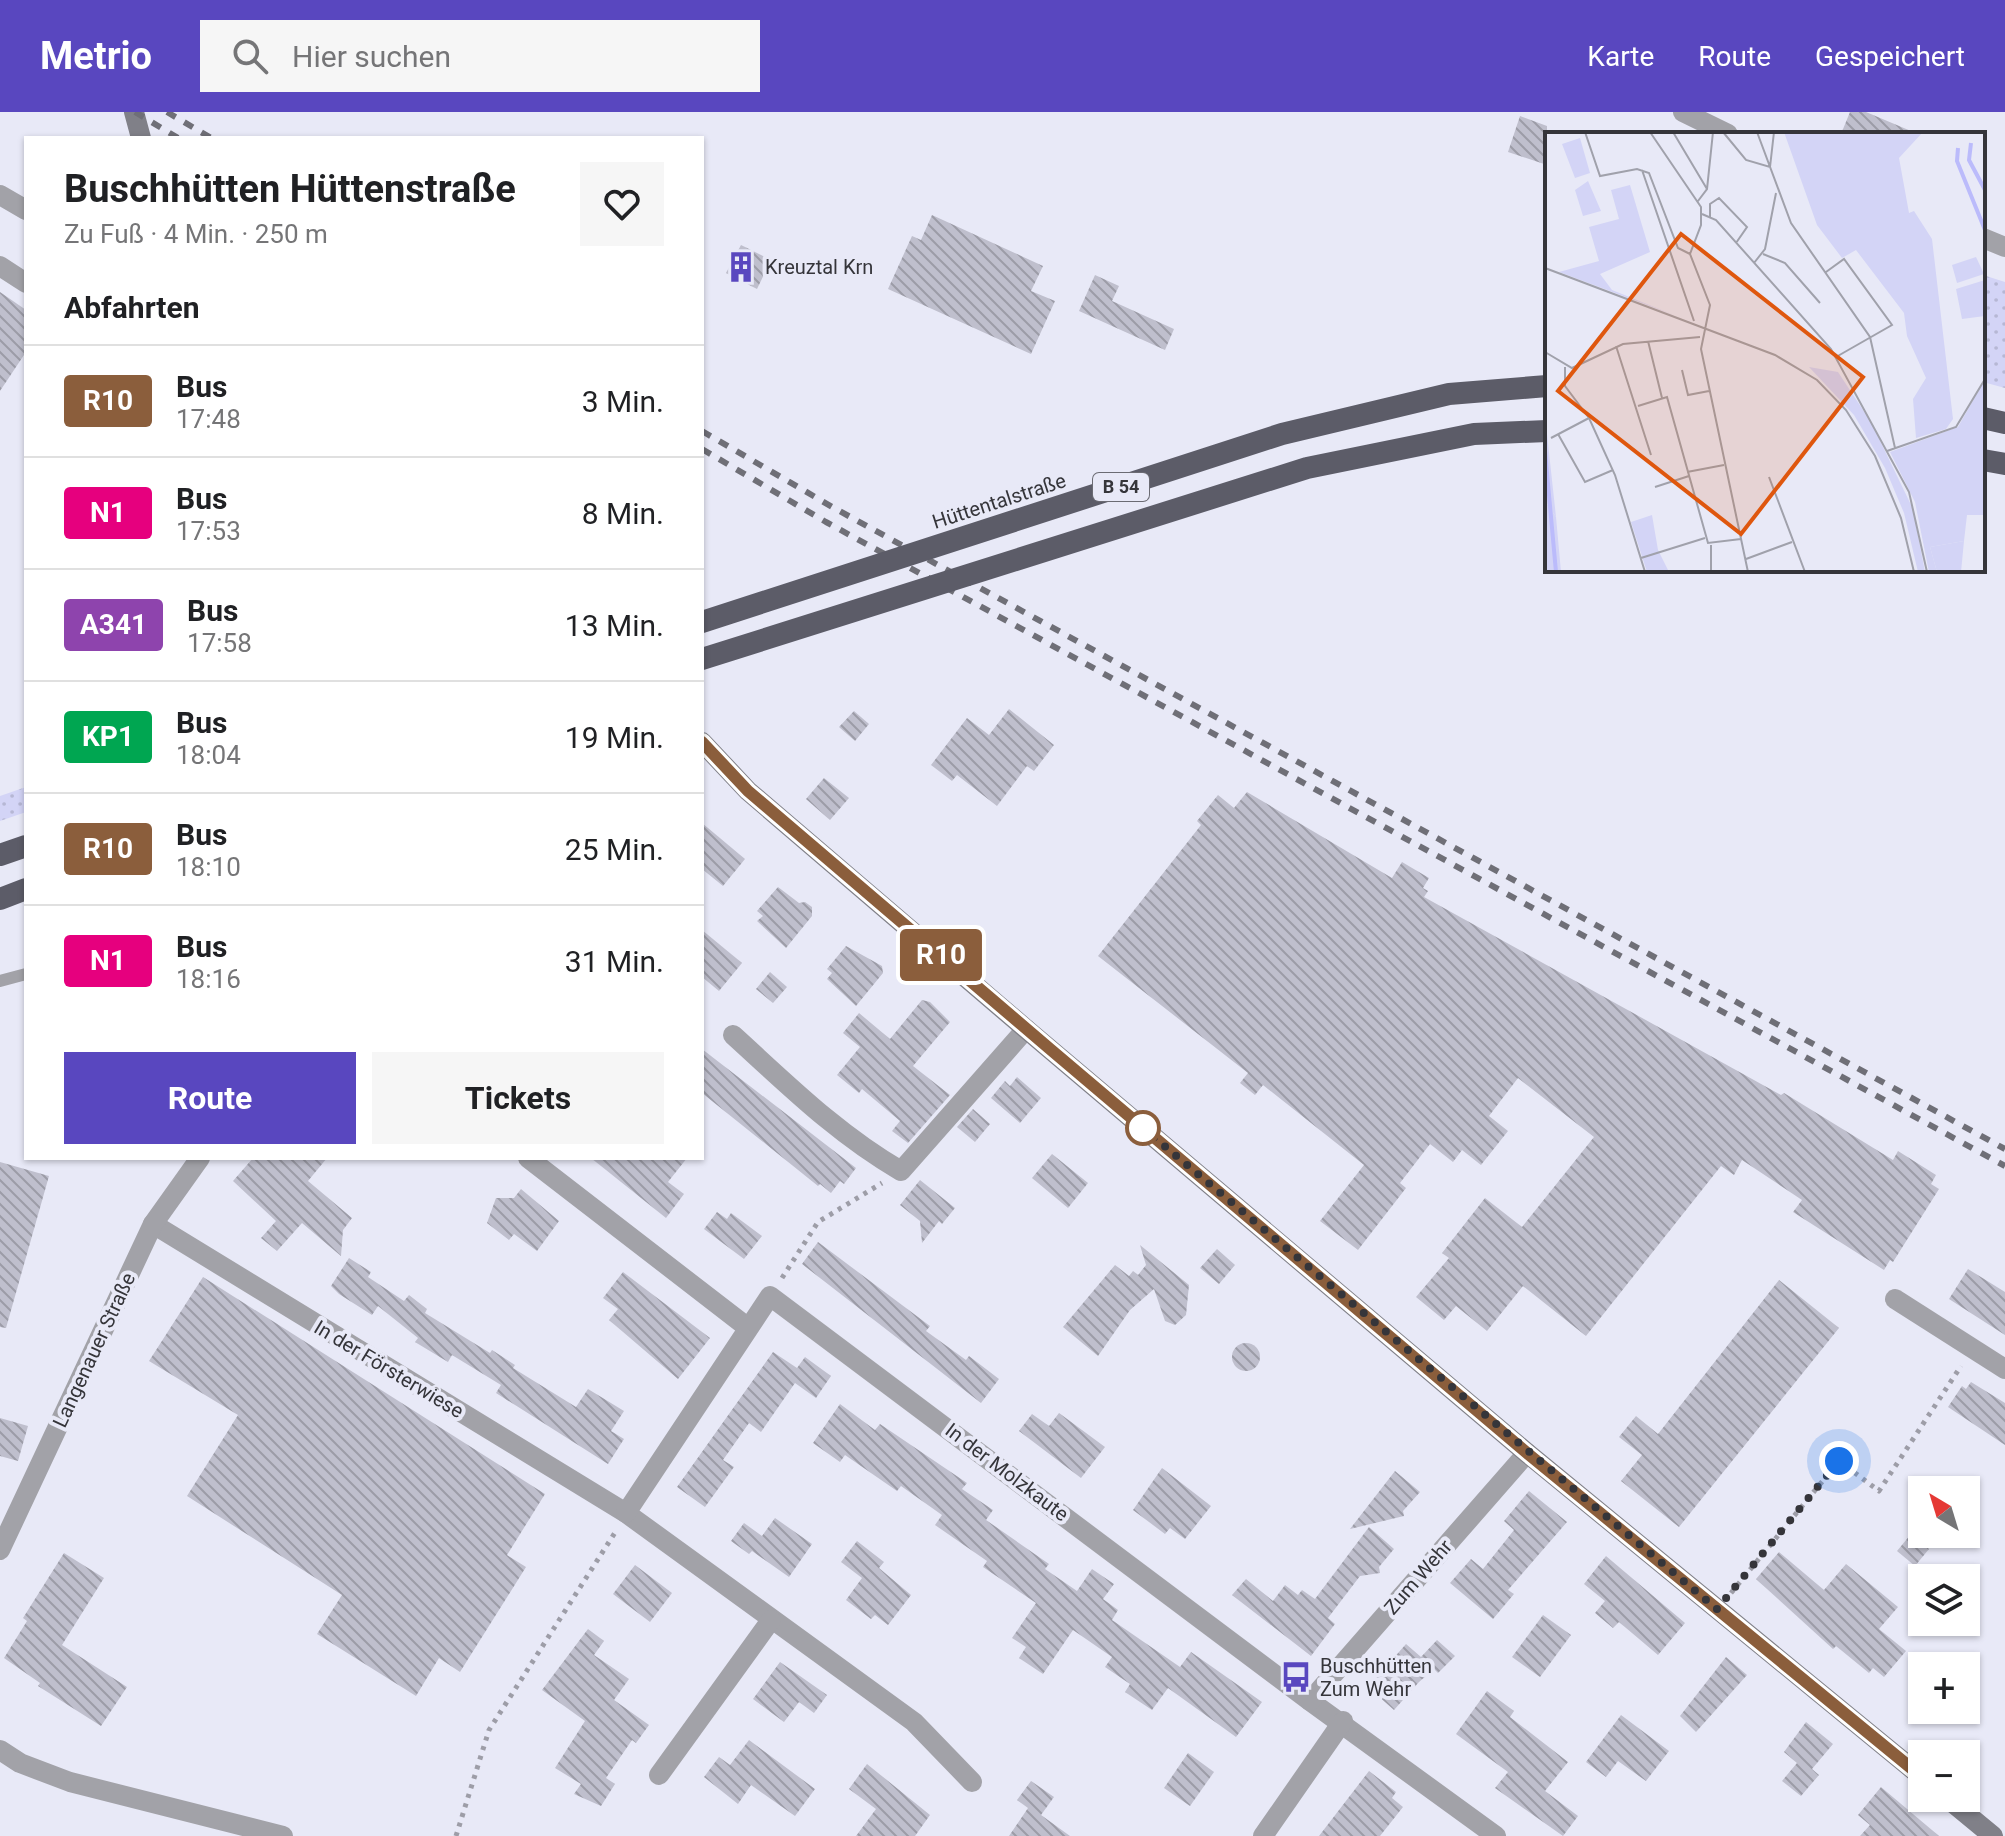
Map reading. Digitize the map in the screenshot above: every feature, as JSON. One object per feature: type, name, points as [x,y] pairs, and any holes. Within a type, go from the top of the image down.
[{"type":"highway","name":"Hüttentalstraße","points":[[704,621],[1282,434],[1449,394],[1545,386]]},
{"type":"highway","points":[[1985,418],[2005,423]]},
{"type":"highway","name":"B 54","points":[[704,658],[1307,468],[1474,434],[1545,431]]},
{"type":"highway","points":[[1985,460],[2005,464]]},
{"type":"highway","points":[[0,855],[24,847]]},
{"type":"highway","points":[[0,899],[24,890]]},
{"type":"main road","points":[[134,112],[140,136]]},
{"type":"main road","points":[[704,744],[748,791],[1026,1029],[1527,1453],[1908,1766]]},
{"type":"main road","points":[[1964,1812],[1993,1836]]},
{"type":"street","points":[[1683,112],[1719,123]]},
{"type":"street","points":[[0,195],[24,209]]},
{"type":"street","points":[[1985,239],[2005,247]]},
{"type":"street","points":[[0,266],[24,282]]},
{"type":"street","points":[[733,1035],[822,1117],[862,1149],[901,1171],[1026,1029]]},
{"type":"street","name":"Langenauer Straße","points":[[0,1550],[153,1224],[199,1160]]},
{"type":"street","points":[[531,1160],[747,1327]]},
{"type":"street","name":"In der Försterwiese","points":[[153,1224],[626,1513],[914,1722],[972,1782]]},
{"type":"street","points":[[626,1513],[770,1296]]},
{"type":"street","name":"In der Molzkaute","points":[[770,1296],[1310,1701],[1343,1721],[1496,1836]]},
{"type":"street","points":[[1895,1299],[2005,1369]]},
{"type":"street","name":"Zum Wehr","points":[[1310,1701],[1527,1453]]},
{"type":"street","points":[[659,1775],[771,1620]]},
{"type":"street","points":[[1263,1836],[1343,1721]]},
{"type":"street","points":[[0,1750],[20,1763],[70,1782],[283,1836]]},
{"type":"lane","points":[[0,981],[24,975]]},
{"type":"path","points":[[770,1296],[818,1222],[901,1171]]},
{"type":"path","points":[[1717,1609],[1839,1461],[1879,1491],[1973,1348]]},
{"type":"path","points":[[456,1836],[489,1730],[626,1513]]},
{"type":"shaded area","points":[[1985,276],[2005,282],[2005,388],[1985,383]]},
{"type":"shaded area","points":[[24,788],[24,813],[0,821],[0,796]]},
{"type":"building","points":[[1850,112],[1866,112],[1913,132],[1842,132]]},
{"type":"building","points":[[1520,116],[1547,126],[1545,164],[1508,152]]},
{"type":"building","points":[[932,215],[1043,266],[1031,291],[1055,301],[1031,354],[888,289],[912,236],[921,240]]},
{"type":"building","name":"Kreuztal Krn","points":[[741,245],[771,260],[757,289],[726,273]]},
{"type":"building","points":[[1095,275],[1119,286],[1112,301],[1174,329],[1165,350],[1079,311]]},
{"type":"building","points":[[0,292],[24,309],[24,355],[0,391]]},
{"type":"building","points":[[1009,709],[1054,745],[1034,771],[1027,766],[997,806],[957,775],[952,781],[931,765],[967,718],[989,735]]},
{"type":"building","points":[[854,711],[869,724],[855,741],[839,727]]},
{"type":"building","points":[[824,778],[849,798],[830,820],[806,799]]},
{"type":"building","points":[[1247,792],[1392,878],[1402,862],[1429,878],[1423,888],[1428,891],[1424,897],[1781,1095],[1784,1093],[1893,1160],[1898,1151],[1936,1175],[1931,1184],[1939,1189],[1893,1262],[1890,1260],[1884,1270],[1793,1212],[1802,1200],[1742,1160],[1734,1175],[1721,1166],[1586,1336],[1523,1286],[1487,1331],[1456,1306],[1444,1320],[1416,1297],[1449,1258],[1442,1253],[1485,1198],[1522,1227],[1594,1137],[1518,1078],[1489,1116],[1508,1131],[1481,1165],[1462,1150],[1453,1162],[1430,1144],[1400,1183],[1406,1188],[1358,1250],[1320,1221],[1364,1165],[1263,1085],[1255,1095],[1240,1083],[1248,1073],[1098,956],[1201,825],[1197,821],[1218,795],[1234,808]]},
{"type":"building","points":[[704,825],[745,859],[723,886],[704,871]]},
{"type":"building","points":[[778,887],[799,903],[805,902],[812,907],[812,916],[786,948],[757,921],[763,916],[757,911]]},
{"type":"building","points":[[704,932],[742,963],[719,991],[704,979]]},
{"type":"building","points":[[846,946],[882,966],[883,973],[856,1006],[827,979],[832,973],[827,969]]},
{"type":"building","points":[[770,972],[787,987],[773,1003],[756,989]]},
{"type":"building","points":[[922,1000],[930,1002],[950,1022],[913,1066],[950,1095],[908,1143],[892,1131],[900,1121],[862,1089],[859,1093],[837,1075],[860,1047],[843,1033],[859,1013],[890,1039]]},
{"type":"building","points":[[704,1051],[856,1168],[844,1184],[840,1181],[831,1193],[820,1184],[818,1186],[704,1095]]},
{"type":"building","points":[[1017,1077],[1041,1098],[1020,1123],[991,1098],[1005,1081],[1010,1086]]},
{"type":"building","points":[[973,1109],[990,1124],[975,1142],[957,1127]]},
{"type":"building","points":[[1052,1154],[1088,1183],[1068,1208],[1032,1178]]},
{"type":"building","points":[[251,1160],[325,1160],[308,1181],[352,1218],[343,1230],[341,1256],[302,1223],[277,1251],[261,1238],[276,1221],[233,1181]]},
{"type":"building","points":[[594,1160],[685,1160],[668,1182],[684,1194],[666,1218]]},
{"type":"building","points":[[0,1162],[49,1176],[6,1328],[0,1327]]},
{"type":"building","points":[[920,1180],[955,1208],[942,1224],[939,1221],[922,1243],[920,1221],[900,1205]]},
{"type":"building","points":[[521,1189],[559,1221],[537,1251],[514,1234],[509,1240],[487,1223],[496,1198],[514,1198]]},
{"type":"building","points":[[717,1212],[727,1219],[731,1213],[762,1236],[744,1259],[704,1229]]},
{"type":"building","points":[[818,1242],[930,1326],[926,1331],[966,1360],[969,1356],[999,1379],[981,1403],[802,1264]]},
{"type":"building","points":[[1140,1245],[1189,1285],[1186,1315],[1175,1325],[1165,1321],[1154,1289],[1130,1310],[1098,1356],[1063,1327],[1115,1265],[1129,1276],[1133,1271],[1138,1275],[1146,1265]]},
{"type":"building","points":[[1217,1249],[1235,1265],[1219,1284],[1200,1268]]},
{"type":"building","points":[[349,1258],[371,1272],[368,1277],[404,1301],[409,1295],[427,1309],[425,1313],[490,1353],[492,1350],[515,1365],[513,1368],[576,1407],[588,1389],[624,1411],[611,1431],[624,1439],[608,1464],[496,1393],[501,1385],[452,1355],[448,1362],[415,1342],[418,1338],[378,1306],[372,1315],[339,1294],[331,1286]]},
{"type":"building","points":[[1968,1269],[2005,1292],[2005,1335],[1949,1299]]},
{"type":"building","points":[[623,1272],[710,1338],[678,1379],[609,1320],[618,1309],[603,1298]]},
{"type":"building","points":[[203,1277],[545,1494],[507,1555],[526,1567],[460,1672],[439,1658],[416,1696],[317,1634],[342,1595],[187,1496],[238,1415],[149,1361]]},
{"type":"building","points":[[1779,1280],[1839,1328],[1679,1527],[1621,1481],[1642,1455],[1619,1437],[1636,1416],[1658,1434]]},
{"type":"building","points":[[1246,1343],[1256,1347],[1260,1357],[1256,1367],[1246,1371],[1236,1367],[1232,1357],[1236,1347]]},
{"type":"building","points":[[773,1352],[797,1368],[805,1357],[831,1376],[816,1398],[795,1383],[761,1432],[749,1423],[723,1460],[734,1467],[705,1507],[677,1487]]},
{"type":"building","points":[[1971,1382],[2005,1403],[2005,1445],[1948,1407],[1962,1386],[1966,1389]]},
{"type":"building","points":[[840,1404],[875,1430],[880,1424],[967,1483],[962,1489],[993,1510],[986,1520],[1049,1564],[1045,1569],[1077,1591],[1092,1569],[1114,1584],[1103,1599],[1118,1610],[1112,1620],[1180,1667],[1191,1652],[1262,1702],[1236,1737],[1168,1688],[1152,1710],[1125,1692],[1130,1684],[1105,1667],[1112,1657],[1073,1630],[1043,1674],[1019,1658],[1026,1647],[1012,1638],[1036,1603],[983,1567],[987,1561],[935,1525],[942,1515],[901,1486],[897,1491],[845,1455],[840,1462],[813,1443]]},
{"type":"building","points":[[1059,1413],[1105,1447],[1081,1478],[1019,1431],[1032,1414],[1049,1426]]},
{"type":"building","points":[[0,1418],[28,1426],[18,1461],[0,1456]]},
{"type":"building","points":[[1162,1468],[1211,1506],[1185,1539],[1170,1528],[1165,1534],[1133,1510]]},
{"type":"building","points":[[1395,1471],[1420,1492],[1403,1511],[1404,1516],[1350,1529]]},
{"type":"building","points":[[1529,1491],[1567,1522],[1508,1590],[1514,1594],[1493,1619],[1450,1583],[1471,1559],[1483,1569],[1514,1530],[1504,1521]]},
{"type":"building","points":[[775,1518],[812,1544],[789,1577],[752,1551],[749,1554],[731,1541],[744,1523],[762,1536]]},
{"type":"building","points":[[1369,1527],[1394,1549],[1379,1567],[1380,1573],[1360,1576],[1328,1618],[1335,1624],[1311,1656],[1232,1595],[1246,1579],[1273,1601],[1285,1585],[1298,1595],[1302,1590],[1315,1599]]},
{"type":"building","points":[[1908,1538],[1908,1548],[1929,1549],[1917,1564],[1897,1551]]},
{"type":"building","points":[[857,1541],[884,1562],[879,1568],[911,1595],[888,1625],[875,1615],[871,1619],[846,1600],[862,1578],[841,1562]]},
{"type":"building","points":[[1779,1552],[1824,1590],[1846,1564],[1898,1607],[1879,1629],[1906,1651],[1884,1677],[1873,1668],[1869,1673],[1836,1646],[1833,1649],[1756,1579]]},
{"type":"building","points":[[64,1553],[104,1578],[62,1645],[127,1687],[101,1726],[38,1686],[40,1683],[4,1658],[27,1621],[23,1618]]},
{"type":"building","points":[[1606,1556],[1685,1623],[1658,1655],[1619,1622],[1613,1628],[1595,1613],[1605,1601],[1584,1584]]},
{"type":"building","points":[[635,1565],[672,1593],[650,1622],[613,1594]]},
{"type":"building","points":[[1543,1615],[1571,1635],[1540,1677],[1512,1657]]},
{"type":"building","points":[[588,1629],[604,1641],[594,1655],[629,1679],[614,1700],[649,1725],[636,1743],[632,1740],[606,1778],[615,1784],[601,1806],[574,1794],[581,1784],[555,1768],[585,1721],[542,1690]]},
{"type":"building","points":[[1437,1640],[1455,1656],[1438,1673],[1434,1669],[1419,1682],[1394,1710],[1368,1687],[1406,1644],[1421,1657]]},
{"type":"building","points":[[1726,1657],[1747,1675],[1696,1732],[1680,1716]]},
{"type":"building","points":[[780,1662],[827,1695],[814,1713],[799,1702],[784,1722],[753,1699]]},
{"type":"building","points":[[1487,1691],[1514,1711],[1510,1717],[1568,1762],[1545,1791],[1578,1816],[1563,1836],[1495,1788],[1508,1772],[1456,1734]]},
{"type":"building","points":[[1621,1715],[1669,1751],[1646,1781],[1618,1761],[1606,1777],[1586,1762]]},
{"type":"building","points":[[1806,1722],[1833,1744],[1812,1769],[1819,1775],[1801,1796],[1782,1781],[1797,1763],[1784,1752]]},
{"type":"building","points":[[749,1740],[815,1789],[795,1816],[751,1785],[738,1804],[704,1777],[719,1757],[730,1765]]},
{"type":"building","points":[[1188,1753],[1214,1772],[1190,1806],[1164,1788]]},
{"type":"building","points":[[867,1764],[930,1815],[915,1836],[856,1836],[876,1809],[849,1789]]},
{"type":"building","points":[[1369,1771],[1396,1792],[1392,1798],[1403,1807],[1380,1836],[1319,1836]]},
{"type":"building","points":[[1031,1781],[1054,1797],[1041,1815],[1070,1836],[1009,1836],[1028,1808],[1017,1800]]},
{"type":"building","points":[[1881,1787],[1939,1836],[1860,1836],[1870,1825],[1858,1815]]},
{"type":"railway","points":[[135,112],[175,136]]},
{"type":"railway","points":[[167,112],[208,136]]},
{"type":"railway","points":[[704,432],[834,508],[2005,1149]]},
{"type":"railway","points":[[704,450],[826,522],[2005,1166]]},
{"type":"bus line","name":"R10","points":[[704,745],[748,791],[1050,1049],[1527,1453],[1908,1766]]},
{"type":"place","name":"Kreuztal Krn","points":[[741,267]]},
{"type":"place","name":"Buschhütten Zum Wehr","points":[[1296,1677]]},
{"type":"route","points":[[1143,1128],[1527,1453],[1717,1609],[1839,1461]]}]
